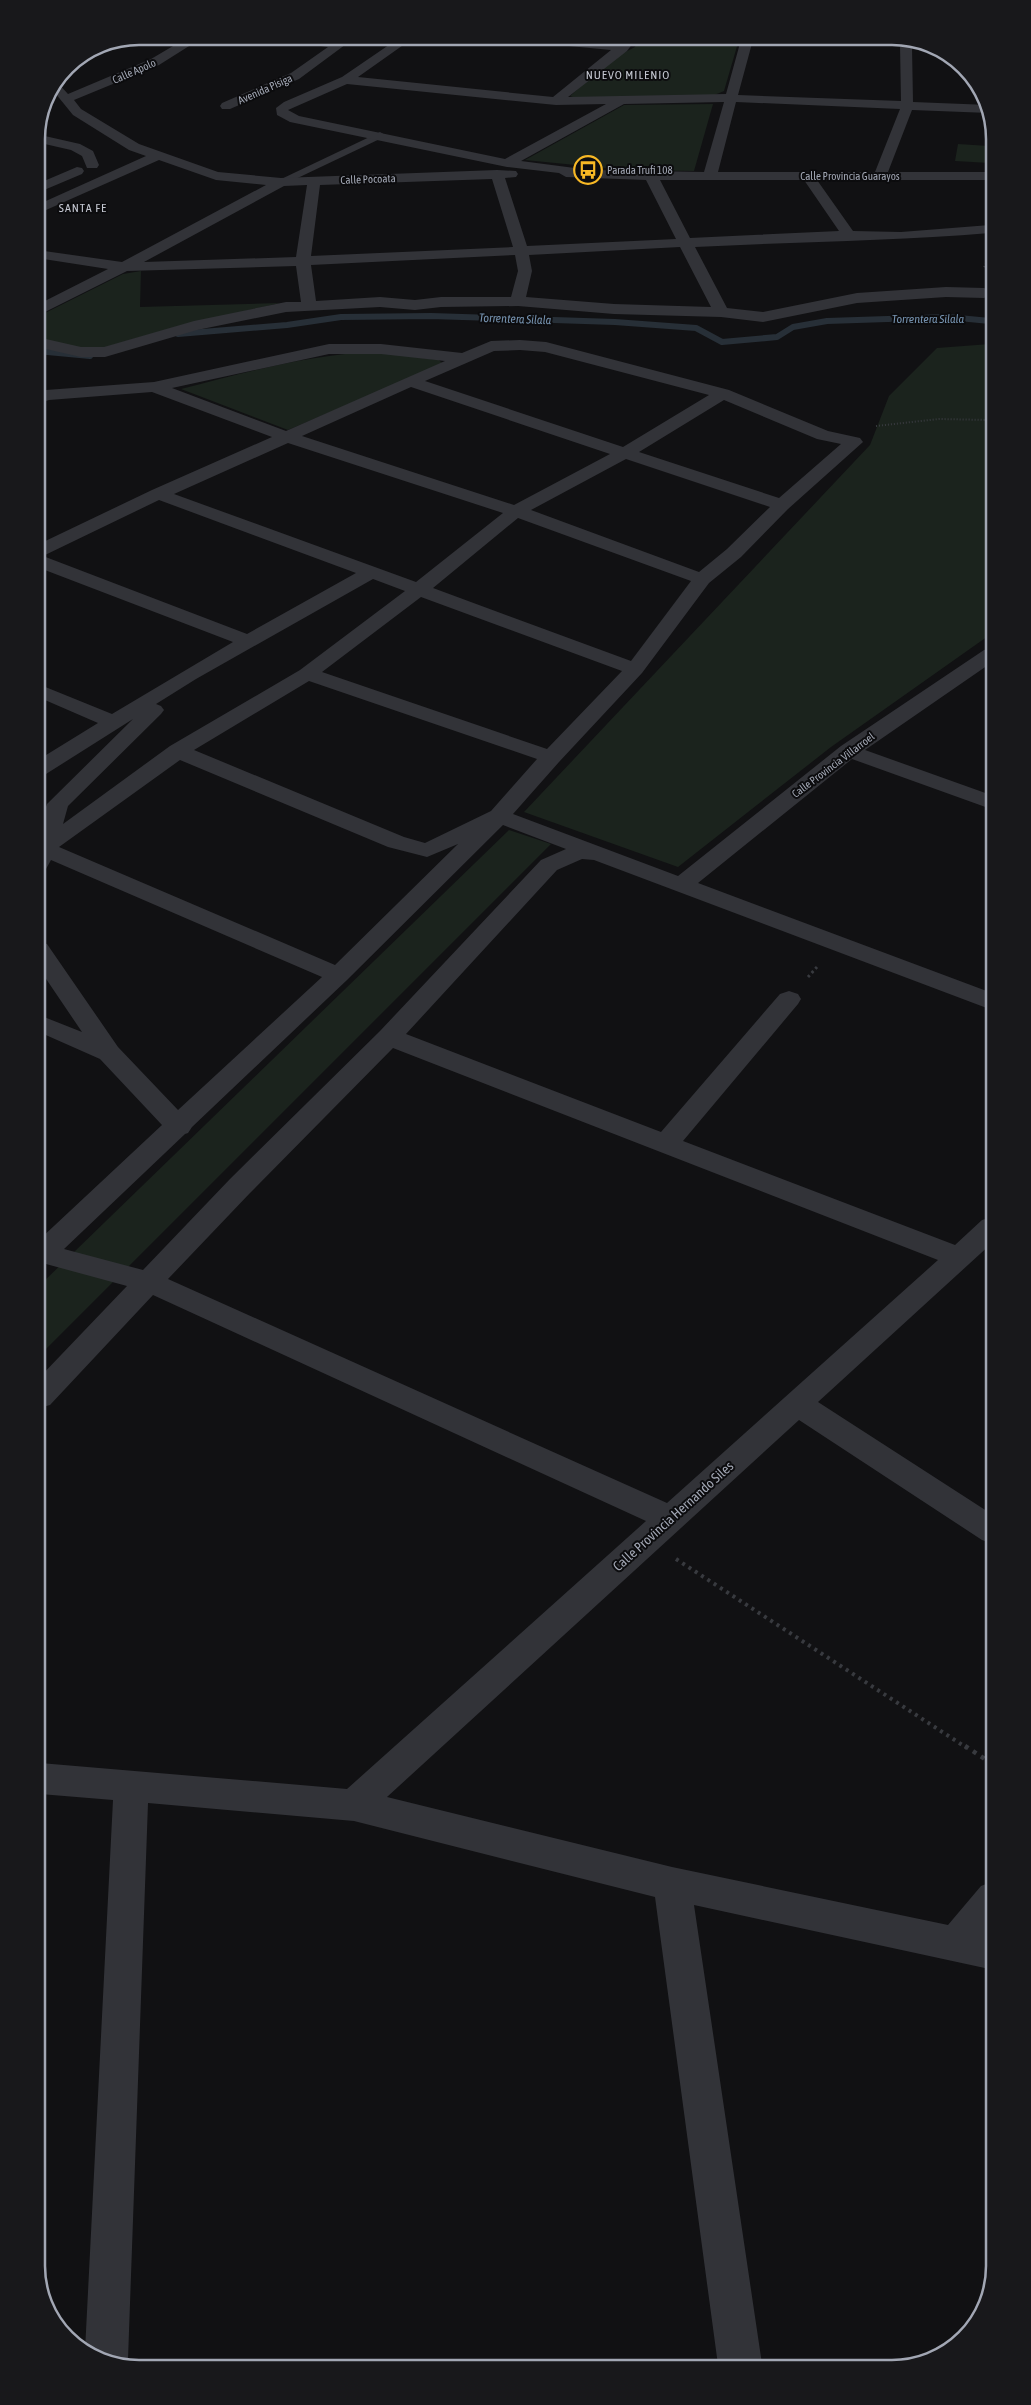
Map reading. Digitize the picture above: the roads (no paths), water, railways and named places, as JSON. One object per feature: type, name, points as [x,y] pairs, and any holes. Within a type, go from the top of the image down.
[{"type":"street","name":"Calle Apolo","points":[[66,99],[155,62],[184,45]]},
{"type":"street","name":"Avenida Pisiga","points":[[226,106],[295,76],[338,45]]},
{"type":"street","points":[[397,45],[346,80],[288,105],[282,108],[281,112],[295,119],[506,163],[585,172]]},
{"type":"street","points":[[591,45],[623,48]]},
{"type":"street","points":[[556,101],[624,45]]},
{"type":"street","points":[[710,176],[745,45]]},
{"type":"street","points":[[880,176],[907,106],[906,46]]},
{"type":"street","points":[[346,80],[556,101],[730,98],[981,109]]},
{"type":"street","name":"Calle Pocoata","points":[[59,90],[77,112],[134,147],[159,155],[186,167],[216,176],[281,182],[585,172],[652,176],[710,176]]},
{"type":"street","points":[[506,163],[622,100]]},
{"type":"street","points":[[45,140],[75,147],[88,154],[96,163],[45,184]]},
{"type":"street","points":[[117,154],[134,147]]},
{"type":"street","points":[[45,206],[159,155]]},
{"type":"street","points":[[497,174],[521,250],[525,271],[518,301]]},
{"type":"street","points":[[652,176],[687,242],[720,312]]},
{"type":"street","name":"Calle Provincia Guarayos","points":[[710,176],[986,176]]},
{"type":"street","points":[[807,176],[850,235]]},
{"type":"street","points":[[309,306],[303,261],[314,181]]},
{"type":"street","points":[[45,307],[124,267],[281,182]]},
{"type":"street","points":[[45,255],[124,267],[303,261],[850,235],[901,236],[986,229]]},
{"type":"street","points":[[45,344],[81,352],[105,352],[194,326],[286,307],[380,302],[415,305],[441,302],[518,301],[624,309],[720,312],[763,317],[857,298],[946,292],[984,293]]},
{"type":"street","points":[[45,549],[158,494],[491,346],[520,345],[546,347],[723,394],[822,435],[854,442],[782,505],[734,553],[702,579],[636,669],[551,757],[499,816],[338,975],[179,1127],[45,1250]]},
{"type":"street","points":[[45,396],[154,387],[329,349],[381,349],[464,358]]},
{"type":"street","points":[[411,382],[782,505]]},
{"type":"street","points":[[154,387],[287,437],[516,511],[702,579]]},
{"type":"street","points":[[45,849],[178,751],[307,674],[420,589],[516,511],[625,453],[723,394]]},
{"type":"street","points":[[158,494],[636,669]]},
{"type":"street","points":[[45,563],[247,641]]},
{"type":"street","points":[[45,765],[189,675],[372,572]]},
{"type":"street","name":"Calle Provincia Villarroel","points":[[681,885],[849,751],[986,657]]},
{"type":"street","points":[[307,674],[551,757]]},
{"type":"street","points":[[45,839],[58,804],[189,675]]},
{"type":"street","points":[[45,693],[114,722]]},
{"type":"street","points":[[178,751],[396,842],[427,850],[499,816],[986,1000]]},
{"type":"street","points":[[849,751],[986,800]]},
{"type":"street","points":[[45,1392],[240,1186],[389,1037],[549,865],[579,852],[597,853]]},
{"type":"street","points":[[45,855],[338,975]]},
{"type":"street","points":[[45,959],[109,1053],[179,1127]]},
{"type":"street","points":[[666,1144],[789,999]]},
{"type":"street","points":[[45,1026],[109,1053]]},
{"type":"street","points":[[389,1037],[959,1257]]},
{"type":"street","name":"Calle Provincia Hernando Siles","points":[[354,1804],[986,1232]]},
{"type":"street","points":[[45,1255],[149,1282],[670,1518]]},
{"type":"street","points":[[797,1403],[986,1526]]},
{"type":"street","points":[[45,1778],[354,1804],[672,1884],[986,1950]]},
{"type":"street","points":[[106,2354],[131,1786]]},
{"type":"street","points":[[672,1884],[739,2360]]},
{"type":"street","points":[[955,1944],[986,1907]]},
{"type":"lane","points":[[281,182],[380,136]]},
{"type":"waterway","name":"Torrentera Silala","points":[[178,334],[287,325],[341,317],[431,316],[615,322],[696,328],[722,342],[777,337],[793,327],[827,321],[948,317],[986,321]]},
{"type":"waterway","name":"Torrentera Silala","points":[[45,352],[90,356]]},
{"type":"place","name":"Parada Trufi 108","points":[[588,170]]},
{"type":"district","name":"NUEVO MILENIO","points":[[628,75]]},
{"type":"district","name":"SANTA FE","points":[[83,208]]}]
